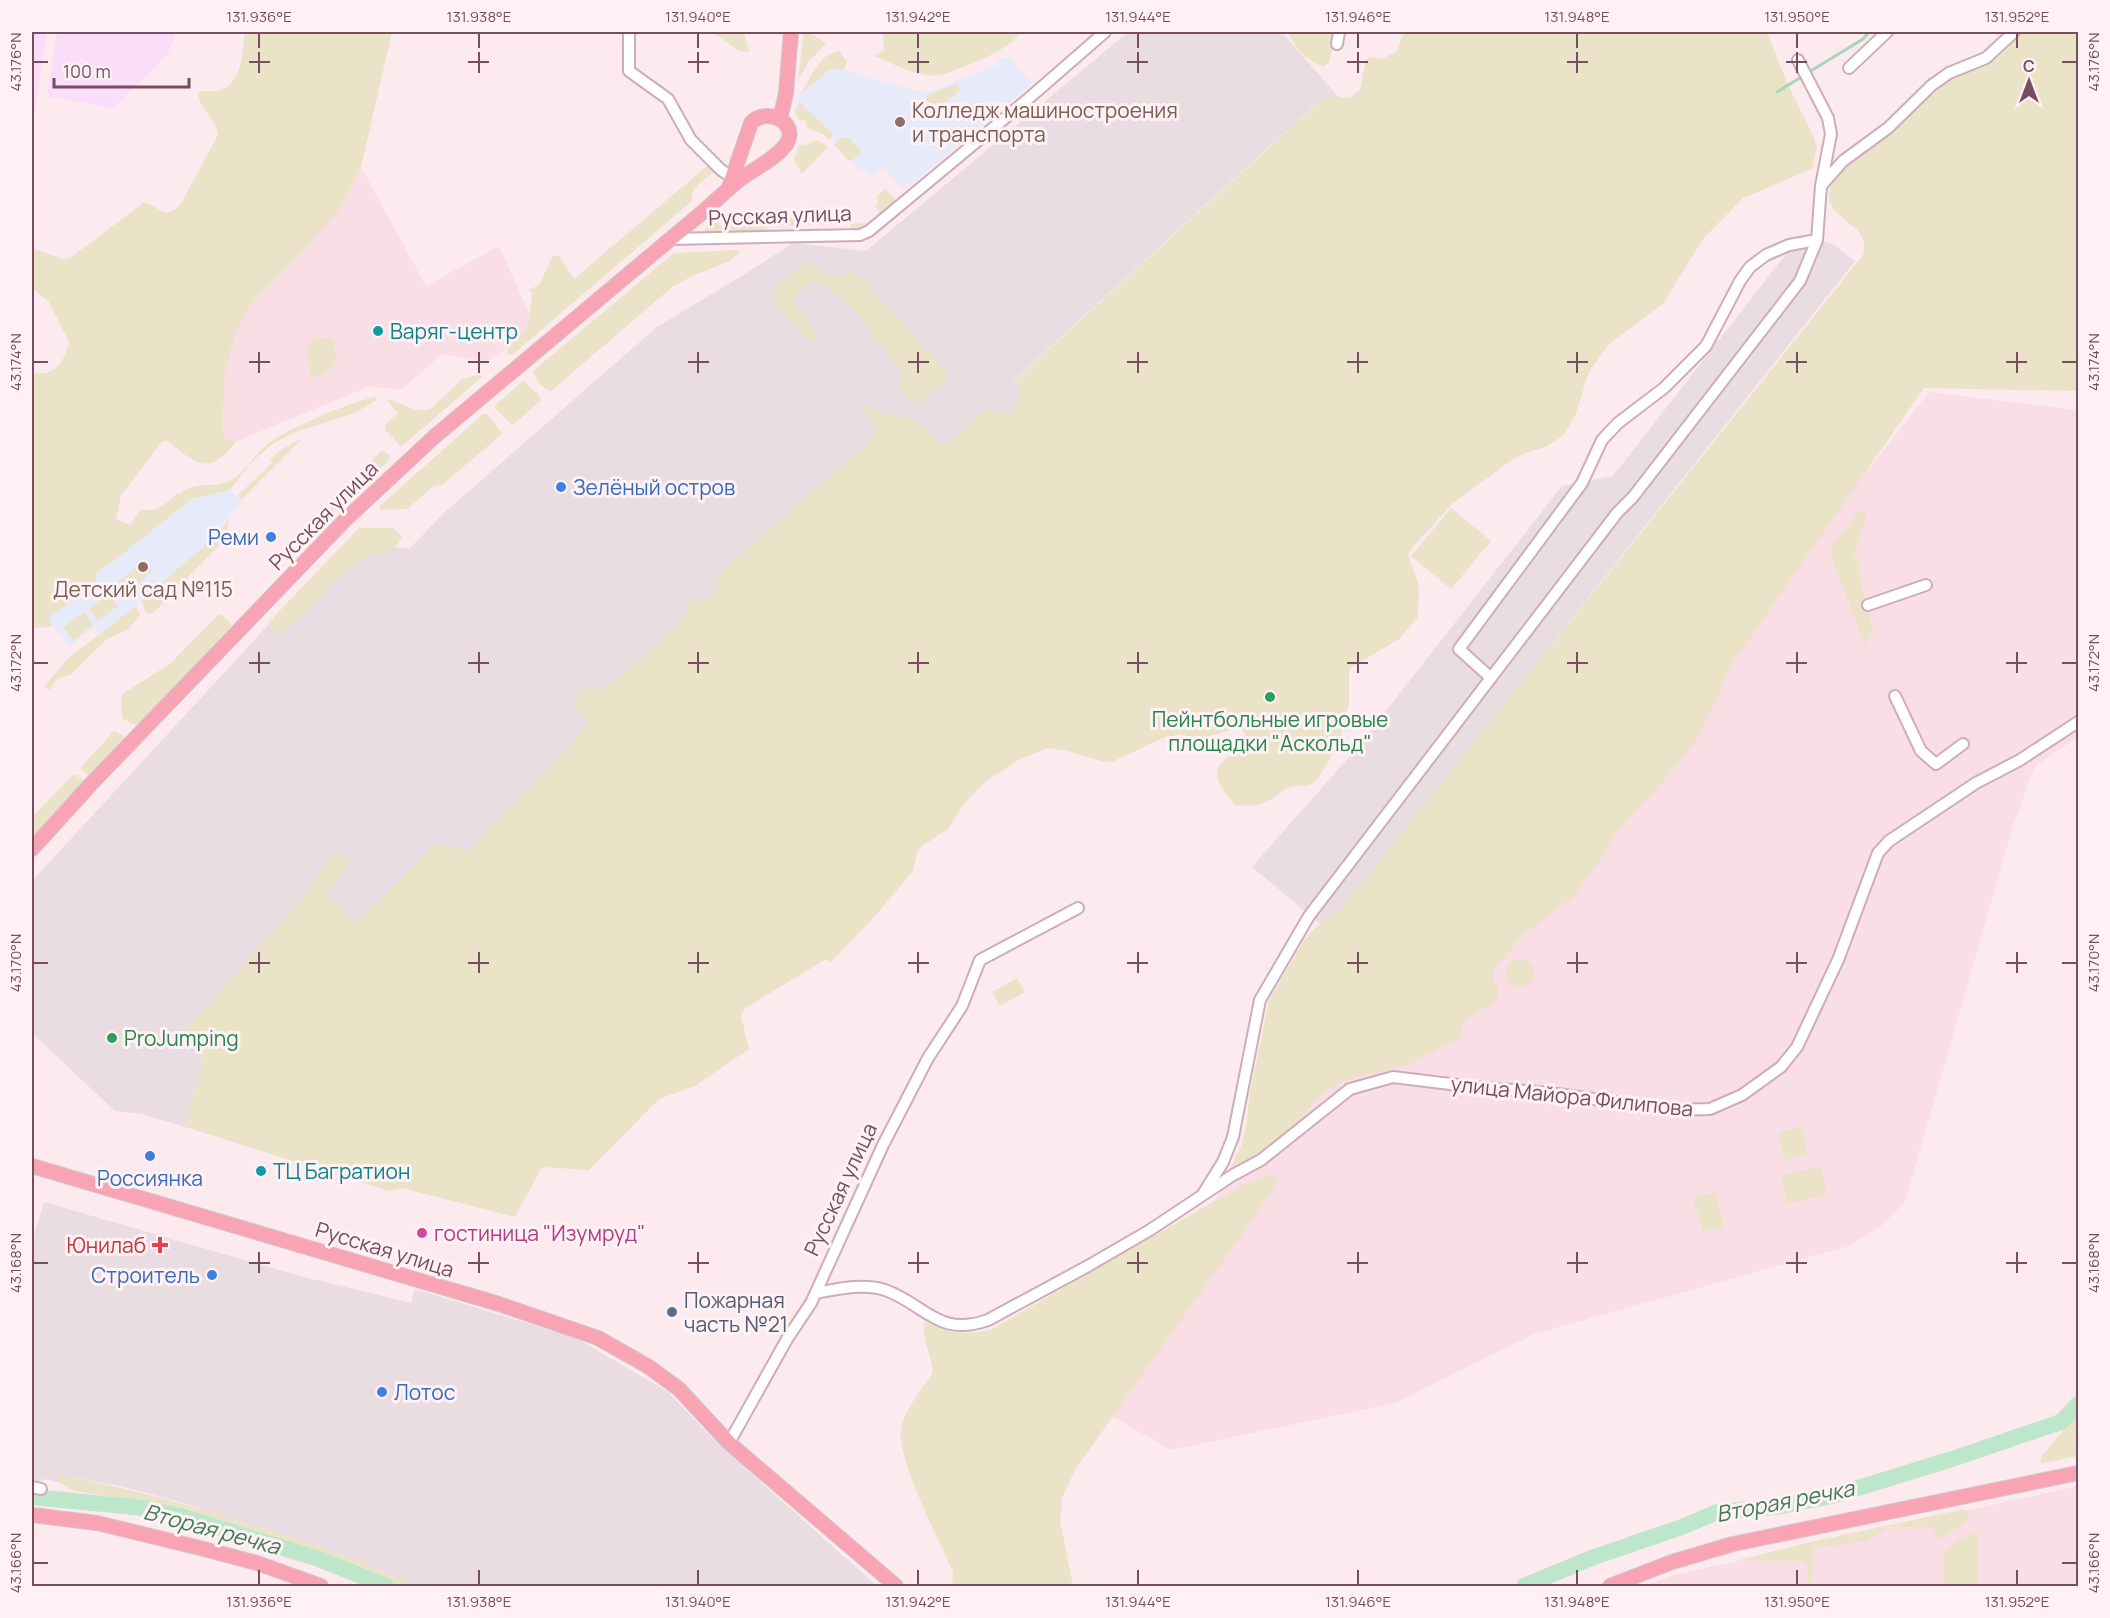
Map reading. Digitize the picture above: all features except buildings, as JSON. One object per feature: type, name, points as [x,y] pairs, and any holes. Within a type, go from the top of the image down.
[{"type":"main road","points":[[780,119],[786,93],[791,32]]},
{"type":"main road","name":"Русская улица","points":[[32,849],[345,520],[434,436],[670,239],[730,184],[785,146],[789,135],[788,128],[780,119],[769,115],[759,116],[751,123],[730,184]]},
{"type":"main road","name":"Русская улица","points":[[32,1166],[500,1304],[579,1330],[620,1349],[681,1390],[729,1443],[896,1587]]},
{"type":"main road","points":[[1610,1587],[1672,1562],[1733,1544],[2079,1473]]},
{"type":"main road","points":[[32,1515],[97,1523],[196,1547],[256,1563],[321,1587]]},
{"type":"street","points":[[629,32],[629,71],[668,99],[691,140],[721,170],[730,184]]},
{"type":"street","name":"Русская улица","points":[[670,239],[860,235],[869,231],[1105,32]]},
{"type":"street","points":[[1337,44],[1339,32]]},
{"type":"street","points":[[1849,68],[1887,32]]},
{"type":"street","points":[[1821,186],[1843,161],[1888,128],[1932,85],[1949,73],[1986,58],[2014,32]]},
{"type":"street","points":[[1201,1196],[1223,1162],[1233,1137],[1260,1000],[1309,916],[1617,513],[1633,497],[1800,281],[1816,240],[1821,186],[1831,134],[1828,118],[1798,60]]},
{"type":"street","points":[[1491,678],[1460,649],[1582,483],[1602,440],[1618,423],[1664,388],[1706,346],[1740,281],[1750,267],[1766,255],[1789,245],[1816,240]]},
{"type":"street","points":[[1868,605],[1926,585]]},
{"type":"street","points":[[1895,696],[1921,751],[1936,764],[1963,744]]},
{"type":"street","name":"улица Майора Филипова","points":[[816,1293],[870,1287],[902,1297],[922,1312],[943,1322],[959,1326],[988,1320],[1150,1230],[1261,1160],[1350,1089],[1393,1077],[1550,1093],[1675,1110],[1710,1109],[1742,1095],[1781,1067],[1797,1047],[1838,960],[1878,854],[1889,842],[1976,783],[2020,760],[2079,722]]},
{"type":"street","name":"Русская улица","points":[[729,1443],[816,1293],[883,1145],[936,1046],[962,1005],[980,960],[1078,908]]},
{"type":"shaded area","points":[[32,32],[47,32],[32,131]]},
{"type":"shaded area","points":[[57,32],[177,32],[167,55],[113,108],[47,96]]},
{"type":"shaded area","points":[[245,32],[392,32],[361,167],[345,202],[328,224],[250,306],[235,334],[224,377],[223,438],[237,441],[218,460],[203,464],[187,456],[167,441],[163,441],[121,495],[116,520],[130,524],[142,509],[157,508],[177,493],[192,487],[231,480],[241,473],[264,447],[285,433],[350,404],[375,397],[378,399],[355,413],[295,432],[272,444],[250,464],[230,490],[191,499],[97,572],[95,584],[48,618],[52,625],[50,627],[32,628],[32,374],[46,373],[56,368],[69,342],[49,302],[32,288],[32,248],[62,259],[70,258],[143,203],[164,212],[174,210],[180,205],[218,135],[215,124],[201,104],[198,93],[221,90],[234,80],[242,57]]},
{"type":"shaded area","points":[[713,32],[744,32],[749,53],[737,50]]},
{"type":"shaded area","points":[[804,32],[810,32],[826,44],[809,61],[798,81]]},
{"type":"shaded area","points":[[883,32],[1021,32],[1004,47],[984,58],[942,75],[924,75],[874,56],[884,50]]},
{"type":"shaded area","points":[[1128,32],[1282,32],[1340,99],[1331,97],[1318,102],[1013,381],[1032,404],[476,858],[350,947],[181,1036],[205,1052],[185,1127],[142,1114],[115,1111],[32,1033],[32,881],[329,559],[365,543],[409,549],[445,512],[657,327],[793,243],[866,251]]},
{"type":"shaded area","points":[[1288,32],[1336,32],[1329,63],[1324,66],[1307,58]]},
{"type":"shaded area","points":[[1404,32],[1767,32],[1787,83],[1817,147],[1812,169],[1743,198],[1703,239],[1663,304],[1610,343],[1589,372],[1575,416],[1563,436],[1545,447],[1512,460],[1451,505],[1412,548],[1408,555],[1419,585],[1418,617],[1399,639],[1349,669],[1349,703],[1340,745],[1314,782],[1289,788],[1261,804],[1235,805],[1219,783],[1217,775],[1222,762],[1250,743],[1239,728],[1194,740],[1181,734],[1163,738],[1112,762],[1048,748],[1020,759],[985,782],[964,804],[948,829],[922,846],[917,852],[913,871],[877,914],[831,962],[826,959],[744,1009],[741,1016],[749,1049],[695,1086],[659,1099],[589,1170],[542,1167],[515,1217],[402,1188],[389,1191],[185,1127],[205,1052],[181,1035],[298,904],[331,859],[343,855],[350,859],[348,868],[327,893],[330,900],[356,921],[361,920],[431,848],[445,845],[467,851],[472,848],[588,726],[573,704],[582,690],[592,687],[605,689],[682,623],[688,604],[696,599],[706,600],[716,592],[717,581],[722,571],[872,440],[873,423],[859,403],[885,414],[914,419],[943,445],[948,444],[984,410],[1006,414],[1020,399],[1020,392],[1013,382],[1319,102],[1331,97],[1349,98],[1360,90],[1366,60],[1370,57],[1382,59],[1397,51]]},
{"type":"shaded area","points":[[2021,32],[2078,32],[2078,391],[1924,388],[1735,660],[1696,740],[1676,767],[1620,828],[1574,896],[1522,936],[1494,969],[1493,980],[1498,989],[1498,1000],[1463,1022],[1461,1037],[1457,1040],[1408,1065],[1349,1079],[1328,1090],[1313,1102],[1291,1137],[1231,1172],[1231,1166],[1241,1146],[1246,1127],[1250,1092],[1269,1000],[1304,940],[1315,928],[1338,912],[1863,255],[1864,244],[1861,235],[1831,206],[1829,196],[1832,184],[1843,167],[1892,130],[1939,88],[1959,75],[1997,59]]},
{"type":"shaded area","points":[[839,51],[847,61],[844,70],[830,69],[800,95],[821,62],[832,53]]},
{"type":"shaded area","name":"Колледж машиностроения и транспорта","points":[[1009,57],[1032,83],[904,190],[884,168],[872,178],[863,168],[859,171],[833,139],[796,105],[800,95],[830,69],[844,70],[926,93],[997,65],[997,60]]},
{"type":"shaded area","points":[[956,84],[960,90],[926,119],[911,101],[912,99],[924,103],[928,95]]},
{"type":"shaded area","points":[[800,103],[834,135],[829,139],[807,128],[805,121],[799,120],[795,110]]},
{"type":"shaded area","points":[[840,138],[849,138],[862,154],[848,160],[834,144]]},
{"type":"shaded area","points":[[817,140],[827,148],[802,174],[794,160],[799,144],[805,145]]},
{"type":"shaded area","points":[[708,165],[714,171],[693,192],[692,201],[512,355],[508,355],[508,349],[529,325],[532,292],[528,290],[539,285],[553,256],[559,256],[574,279]]},
{"type":"shaded area","points":[[361,167],[426,286],[499,246],[536,329],[487,361],[442,354],[402,389],[368,387],[237,441],[223,438],[224,377],[235,334],[250,306],[328,224],[345,202]]},
{"type":"shaded area","points":[[885,189],[894,198],[895,205],[864,228],[852,229],[850,224],[868,223],[880,212],[875,206],[879,202],[875,198]]},
{"type":"shaded area","points":[[743,213],[752,214],[760,219],[831,217],[836,224],[767,227],[764,232],[705,232],[705,229],[717,222],[722,227]]},
{"type":"shaded area","points":[[1800,236],[1831,243],[1855,261],[1326,929],[1252,867],[1357,748],[1562,486],[1613,476]]},
{"type":"shaded area","points":[[737,250],[740,253],[728,262],[694,275],[672,287],[551,391],[537,380],[533,371],[674,253]]},
{"type":"shaded area","points":[[807,263],[833,276],[857,273],[945,370],[946,380],[921,401],[911,402],[897,384],[905,378],[857,312],[821,282],[809,283],[795,296],[796,304],[816,332],[815,339],[812,341],[806,339],[774,301],[781,284]]},
{"type":"shaded area","points":[[332,338],[335,356],[332,366],[324,373],[310,379],[307,346],[315,339]]},
{"type":"shaded area","points":[[476,375],[483,376],[401,447],[385,429],[385,425],[398,413],[388,399],[414,409],[431,409],[461,380]]},
{"type":"shaded area","points":[[523,381],[538,394],[541,400],[514,424],[511,424],[496,409],[495,405]]},
{"type":"shaded area","points":[[1929,392],[2078,410],[2078,737],[2035,766],[2014,823],[1905,1202],[1881,1226],[1849,1246],[1534,1334],[1395,1403],[1171,1450],[1098,1408],[1263,1117],[1811,542]]},
{"type":"shaded area","points":[[483,414],[487,414],[502,434],[442,485],[434,486],[407,509],[380,510],[380,506]]},
{"type":"shaded area","points":[[301,440],[241,500],[238,495],[272,463],[270,460],[278,452]]},
{"type":"shaded area","points":[[384,451],[390,456],[389,460],[332,512],[326,512],[326,508],[380,452]]},
{"type":"shaded area","name":"Детский сад №115","points":[[230,490],[241,500],[218,534],[100,634],[94,626],[69,646],[47,618],[95,584],[96,572],[114,561],[191,499]]},
{"type":"shaded area","points":[[1451,508],[1491,541],[1451,589],[1411,556]]},
{"type":"shaded area","points":[[1863,511],[1866,514],[1854,558],[1860,560],[1858,568],[1873,631],[1866,643],[1864,643],[1831,555],[1834,543],[1859,512]]},
{"type":"shaded area","points":[[229,519],[226,538],[154,612],[149,614],[146,612],[141,601],[218,534]]},
{"type":"shaded area","points":[[359,528],[393,528],[402,536],[391,550],[364,559],[353,566],[289,628],[279,634],[272,632],[269,626],[270,621]]},
{"type":"shaded area","points":[[143,561],[152,571],[122,598],[117,592],[118,583]]},
{"type":"shaded area","points":[[109,593],[118,606],[98,621],[89,609]]},
{"type":"shaded area","points":[[136,606],[140,616],[127,630],[107,639],[70,675],[58,678],[49,690],[44,687],[67,659]]},
{"type":"shaded area","points":[[84,612],[93,625],[73,641],[63,627]]},
{"type":"shaded area","points":[[218,615],[232,624],[231,626],[141,722],[135,725],[122,718],[121,695],[171,663]]},
{"type":"shaded area","points":[[114,731],[124,736],[124,739],[88,775],[81,769],[82,766]]},
{"type":"shaded area","points":[[73,775],[83,781],[83,784],[32,838],[32,817]]},
{"type":"shaded area","points":[[1520,959],[1530,963],[1534,973],[1530,983],[1520,987],[1510,983],[1506,973],[1510,963]]},
{"type":"shaded area","points":[[1017,978],[1025,992],[1000,1006],[992,992]]},
{"type":"shaded area","points":[[1802,1128],[1808,1154],[1785,1160],[1778,1133]]},
{"type":"shaded area","points":[[1820,1166],[1827,1194],[1787,1204],[1781,1176]]},
{"type":"shaded area","points":[[1271,1175],[1277,1179],[1276,1186],[1075,1470],[1062,1498],[1060,1521],[1073,1586],[952,1586],[953,1572],[912,1479],[901,1442],[901,1429],[906,1414],[933,1372],[924,1334],[924,1323],[957,1332],[972,1333],[990,1330],[1246,1183]]},
{"type":"shaded area","points":[[1715,1192],[1724,1226],[1703,1232],[1693,1198]]},
{"type":"shaded area","points":[[44,1202],[300,1276],[411,1303],[415,1289],[576,1338],[668,1392],[718,1444],[877,1586],[376,1586],[383,1573],[321,1548],[183,1503],[124,1487],[62,1475],[59,1482],[46,1479],[38,1482],[32,1480],[32,1242]]},
{"type":"shaded area","points":[[2078,1413],[2078,1456],[2040,1464],[2042,1456]]},
{"type":"shaded area","points":[[61,1475],[192,1506],[332,1552],[417,1586],[400,1586],[323,1555],[180,1511],[71,1490],[59,1482]]},
{"type":"shaded area","points":[[2078,1486],[2078,1586],[1644,1586],[1670,1576]]},
{"type":"shaded area","points":[[1964,1509],[1968,1511],[1969,1520],[1941,1539],[1933,1527],[1888,1527],[1866,1541],[1815,1548],[1811,1586],[1808,1586],[1807,1566],[1804,1561],[1739,1560],[1815,1541]]},
{"type":"shaded area","points":[[1974,1532],[1977,1533],[1977,1586],[1945,1586],[1943,1564],[1946,1552],[1959,1540]]},
{"type":"waterway","points":[[1809,72],[1863,39],[1869,32]]},
{"type":"waterway","points":[[1777,92],[1803,76]]},
{"type":"waterway","name":"Вторая речка","points":[[1524,1586],[1594,1557],[1682,1527],[1717,1512],[1776,1507],[1832,1496],[1949,1460],[2061,1422],[2078,1404]]},
{"type":"waterway","name":"Вторая речка","points":[[32,1497],[144,1508],[180,1516],[319,1559],[386,1586]]},
{"type":"place","name":"Колледж машиностроения и транспорта","points":[[900,122]]},
{"type":"place","name":"Варяг-центр","points":[[378,331]]},
{"type":"place","name":"Зелёный остров","points":[[561,487]]},
{"type":"place","name":"Реми","points":[[271,537]]},
{"type":"place","name":"Детский сад №115","points":[[143,567]]},
{"type":"place","name":"Пейнтбольные игровые площадки \"Аскольд\"","points":[[1270,697]]},
{"type":"place","name":"ProJumping","points":[[112,1038]]},
{"type":"place","name":"Россиянка","points":[[150,1156]]},
{"type":"place","name":"ТЦ Багратион","points":[[261,1171]]},
{"type":"place","name":"гостиница \"Изумруд\"","points":[[422,1233]]},
{"type":"place","name":"Юнилаб","points":[[160,1245]]},
{"type":"place","name":"Строитель","points":[[212,1275]]},
{"type":"place","name":"Пожарная часть №21","points":[[672,1312]]},
{"type":"place","name":"Лотос","points":[[382,1392]]}]
